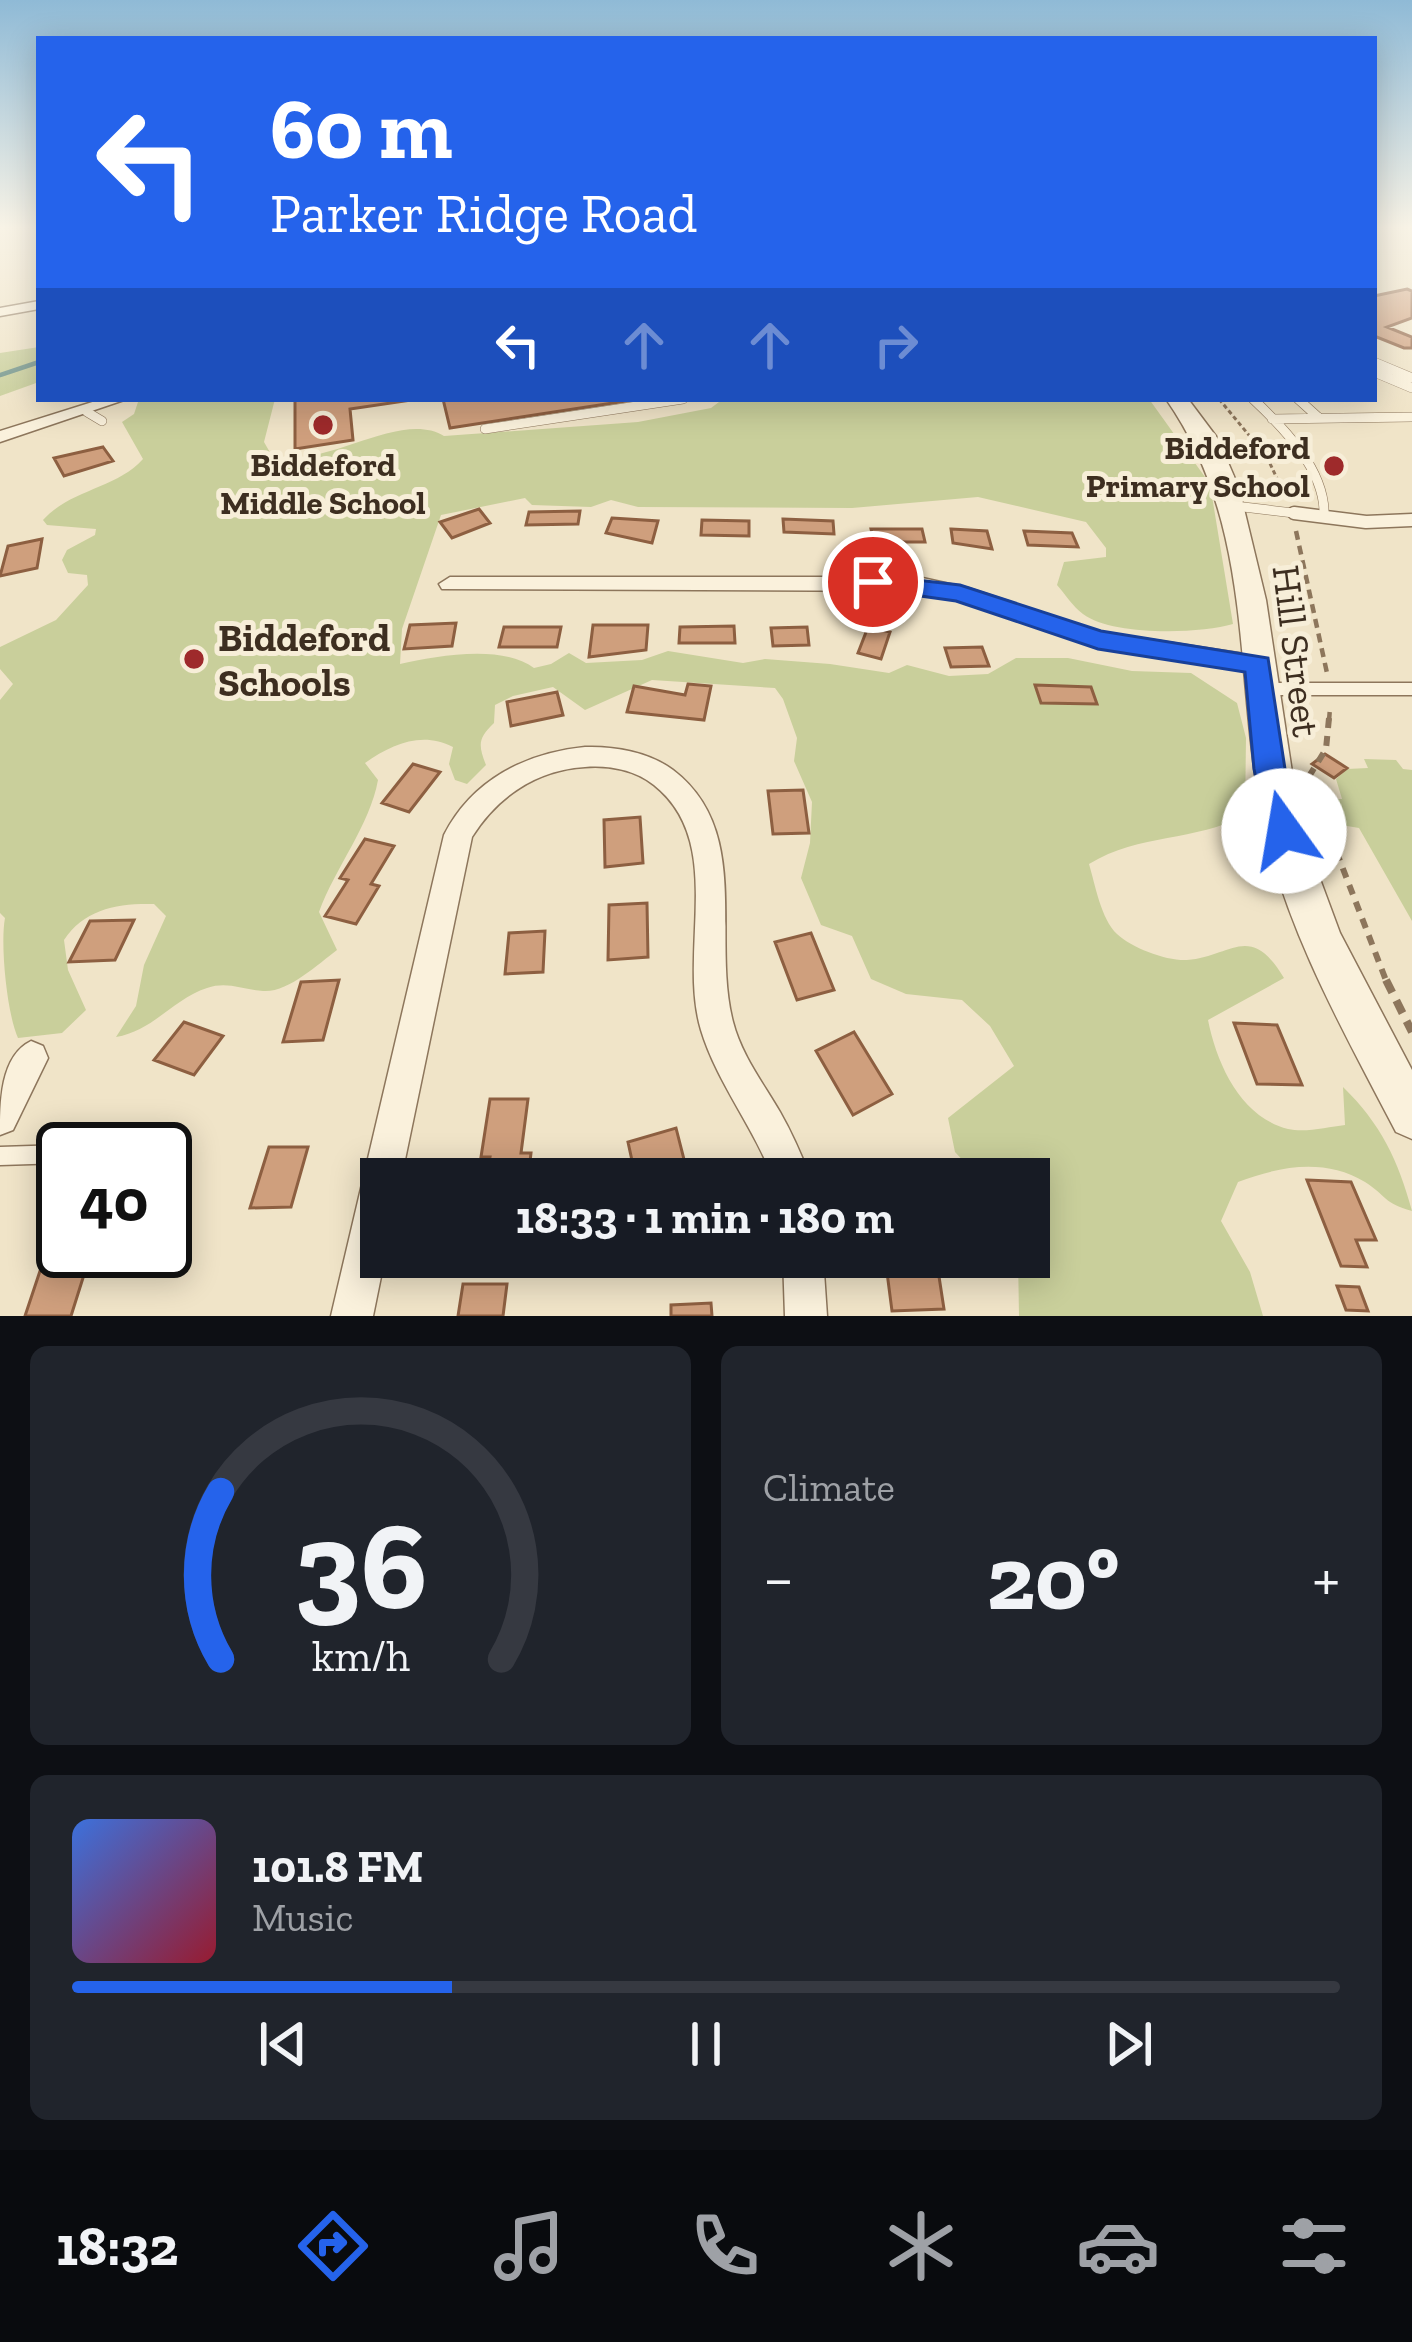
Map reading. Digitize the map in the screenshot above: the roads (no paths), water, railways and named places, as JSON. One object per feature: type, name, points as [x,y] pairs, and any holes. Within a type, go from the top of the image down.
[{"type":"street","points":[[0,312],[36,306]]},
{"type":"street","points":[[0,437],[94,417],[115,402]]},
{"type":"street","name":"Hill Street","points":[[1179,402],[1214,448],[1235,506],[1269,769],[1284,831],[1339,974],[1412,1116]]},
{"type":"street","points":[[450,584],[918,584],[960,593],[1098,640],[1259,677]]},
{"type":"street","points":[[386,1158],[458,835],[479,805],[508,781],[543,764],[599,757],[635,763],[667,778],[701,818],[709,852],[707,965],[714,1020],[783,1158]]},
{"type":"street","points":[[0,1117],[31,1058]]},
{"type":"street","points":[[352,1316],[360,1278]]},
{"type":"street","points":[[804,1278],[806,1316]]},
{"type":"lane","points":[[1377,363],[1412,378]]},
{"type":"lane","points":[[1377,373],[1412,388]]},
{"type":"lane","points":[[485,429],[663,402]]},
{"type":"lane","points":[[1256,402],[1273,419],[1325,496],[1324,517]]},
{"type":"lane","points":[[1301,402],[1319,418]]},
{"type":"lane","points":[[1273,419],[1412,417]]},
{"type":"lane","points":[[1235,506],[1366,522],[1412,520]]},
{"type":"lane","points":[[1259,677],[1329,689],[1412,689]]},
{"type":"lane","points":[[0,1156],[36,1155]]},
{"type":"waterway","points":[[0,375],[36,363]]},
{"type":"place","name":"Biddeford Middle School","points":[[323,425]]},
{"type":"place","name":"Biddeford Primary School","points":[[1334,466]]},
{"type":"place","name":"Biddeford Schools","points":[[194,659]]}]
